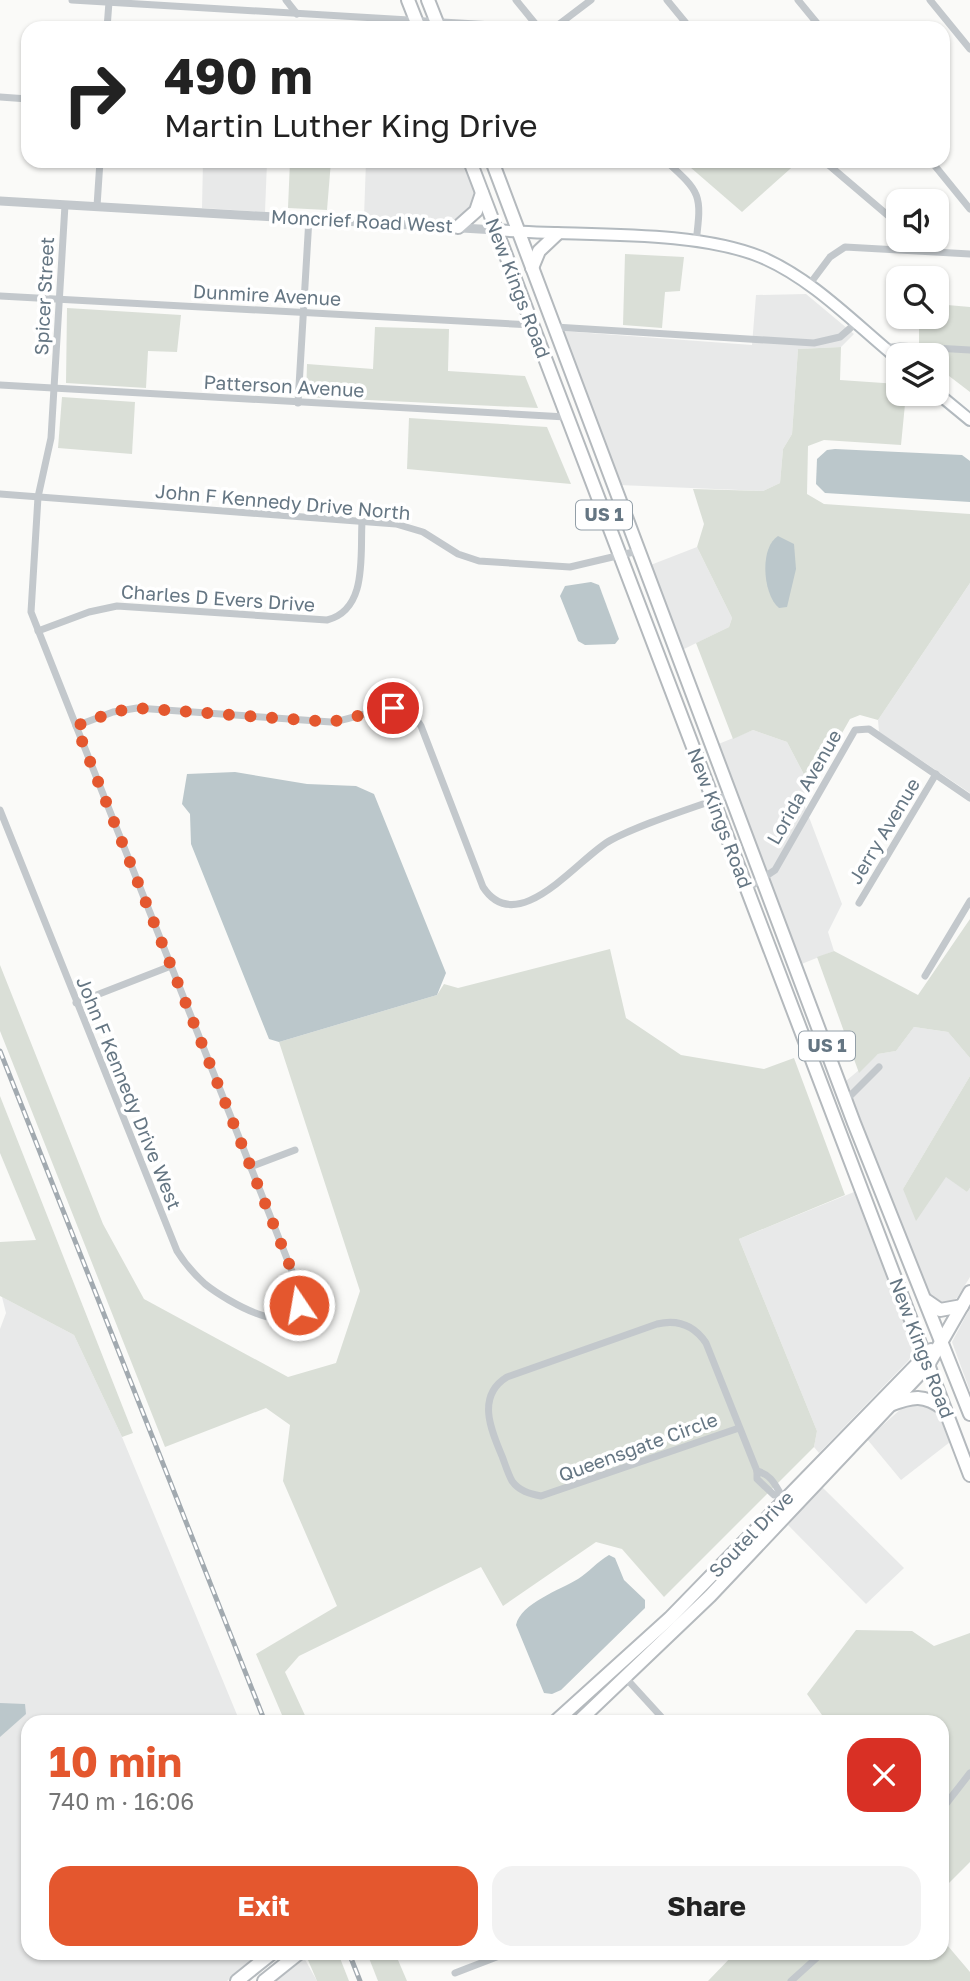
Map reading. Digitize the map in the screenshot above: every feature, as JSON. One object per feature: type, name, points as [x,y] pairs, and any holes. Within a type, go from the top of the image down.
[{"type":"main road","points":[[408,0],[417,21]]},
{"type":"main road","points":[[428,0],[436,21]]},
{"type":"main road","name":"New Kings Road","points":[[473,168],[970,1475]]},
{"type":"main road","name":"New Kings Road","points":[[495,168],[847,1098],[854,1123],[970,1414]]},
{"type":"main road","points":[[458,227],[476,211],[482,192]]},
{"type":"main road","name":"Moncrief Road West","points":[[496,230],[696,242],[763,258],[809,285],[885,348]]},
{"type":"main road","points":[[532,268],[539,251],[557,234]]},
{"type":"main road","points":[[949,403],[970,420]]},
{"type":"main road","name":"Soutel Drive","points":[[586,1715],[627,1679],[793,1511],[890,1405],[942,1341],[970,1292]]},
{"type":"main road","points":[[926,1300],[940,1310],[962,1306]]},
{"type":"main road","name":"Soutel Drive","points":[[563,1715],[617,1669],[783,1498],[926,1360]]},
{"type":"main road","points":[[890,1405],[914,1396],[923,1396],[945,1409]]},
{"type":"main road","points":[[237,1981],[263,1960]]},
{"type":"main road","points":[[264,1981],[290,1960]]},
{"type":"street","points":[[72,0],[382,21]]},
{"type":"street","points":[[286,0],[297,14]]},
{"type":"street","points":[[516,0],[534,21]]},
{"type":"street","points":[[563,21],[591,0]]},
{"type":"street","points":[[667,0],[684,21]]},
{"type":"street","points":[[798,0],[815,21]]},
{"type":"street","points":[[930,0],[947,21]]},
{"type":"street","points":[[108,21],[109,2]]},
{"type":"street","points":[[950,24],[970,49]]},
{"type":"street","points":[[0,97],[21,98]]},
{"type":"street","points":[[97,206],[100,168]]},
{"type":"street","points":[[673,168],[695,189],[699,211],[696,242]]},
{"type":"street","points":[[832,168],[886,214]]},
{"type":"street","points":[[937,168],[970,209]]},
{"type":"street","name":"Moncrief Road West","points":[[0,201],[496,230]]},
{"type":"street","name":"Spicer Street","points":[[65,205],[51,438],[38,497],[31,606],[38,631],[299,1289],[296,1311]]},
{"type":"street","points":[[298,403],[309,218]]},
{"type":"street","points":[[809,285],[830,257],[845,247],[886,249]]},
{"type":"street","points":[[942,252],[970,254]]},
{"type":"street","name":"Dunmire Avenue","points":[[0,296],[532,325]]},
{"type":"street","points":[[555,327],[814,343],[840,337],[855,324]]},
{"type":"street","points":[[885,348],[900,346],[970,350]]},
{"type":"street","name":"Patterson Avenue","points":[[0,385],[566,417]]},
{"type":"street","name":"John F Kennedy Drive North","points":[[0,494],[410,527],[458,554],[478,561],[570,567],[638,551]]},
{"type":"street","name":"Charles D Evers Drive","points":[[38,631],[89,612],[117,606],[327,620],[336,618],[346,613],[356,594],[362,522]]},
{"type":"street","points":[[76,726],[113,712],[137,708],[331,722],[357,719],[384,709],[410,712],[421,726],[483,887],[492,898],[508,904],[551,890],[608,841],[731,794]]},
{"type":"street","name":"Lorida Avenue","points":[[747,890],[764,881],[783,857],[852,733],[859,729],[869,729],[936,774]]},
{"type":"street","points":[[936,774],[970,798]]},
{"type":"street","name":"Jerry Avenue","points":[[859,904],[936,774]]},
{"type":"street","name":"John F Kennedy Drive West","points":[[0,810],[171,1240],[183,1260],[214,1290],[264,1317],[284,1320],[296,1311]]},
{"type":"street","points":[[925,976],[970,901]]},
{"type":"street","points":[[76,1003],[171,966]]},
{"type":"street","points":[[847,1098],[879,1067]]},
{"type":"street","points":[[836,1125],[854,1123]]},
{"type":"street","points":[[250,1167],[295,1150]]},
{"type":"street","name":"Queensgate Circle","points":[[739,1428],[541,1496],[521,1489],[512,1481],[488,1417],[488,1405],[496,1387],[507,1377],[667,1322],[692,1327],[706,1343],[757,1471],[758,1479],[774,1496],[783,1498],[793,1511]]},
{"type":"street","points":[[617,1669],[660,1715]]},
{"type":"street","points":[[949,1800],[970,1773]]},
{"type":"street","points":[[455,1973],[489,1960]]},
{"type":"street","points":[[791,1981],[814,1960]]},
{"type":"shaded area","points":[[203,168],[267,168],[265,212],[202,208]]},
{"type":"shaded area","points":[[290,168],[330,168],[327,210],[288,208]]},
{"type":"shaded area","points":[[366,168],[465,168],[474,191],[470,209],[453,222],[364,217]]},
{"type":"shaded area","points":[[691,168],[791,168],[742,212]]},
{"type":"shaded area","points":[[625,254],[684,257],[680,291],[665,292],[662,328],[623,325]]},
{"type":"shaded area","points":[[806,294],[854,334],[841,347],[798,349],[792,434],[783,449],[780,483],[763,491],[619,485],[562,331],[752,345],[756,295]]},
{"type":"shaded area","points":[[949,305],[970,307],[970,392],[949,376],[949,343],[919,343],[919,329],[949,329]]},
{"type":"shaded area","points":[[67,308],[181,315],[177,352],[148,351],[146,388],[66,383]]},
{"type":"shaded area","points":[[375,327],[449,329],[448,371],[525,376],[538,408],[306,397],[307,364],[373,369]]},
{"type":"shaded area","points":[[841,347],[840,380],[886,383],[886,406],[905,406],[901,445],[824,440],[808,446],[807,494],[824,504],[970,514],[970,583],[878,720],[860,715],[850,719],[811,788],[787,742],[753,730],[733,739],[696,643],[729,627],[732,618],[697,547],[704,524],[693,489],[763,491],[780,483],[783,449],[792,434],[798,349]]},
{"type":"shaded area","points":[[62,397],[135,402],[132,454],[58,448]]},
{"type":"shaded area","points":[[409,418],[547,427],[571,484],[407,469]]},
{"type":"shaded area","points":[[827,450],[962,455],[970,461],[970,502],[825,493],[816,484],[817,459]]},
{"type":"shaded area","points":[[778,536],[794,544],[796,569],[787,607],[779,608],[769,593],[765,572],[768,550]]},
{"type":"shaded area","points":[[697,547],[732,618],[729,627],[680,651],[648,566]]},
{"type":"shaded area","points":[[591,582],[599,585],[619,639],[615,644],[585,645],[578,641],[560,596],[565,586]]},
{"type":"shaded area","points":[[970,583],[970,793],[879,732],[878,720]]},
{"type":"shaded area","points":[[753,730],[787,742],[811,788],[804,804],[842,904],[828,932],[834,951],[799,965],[716,745]]},
{"type":"shaded area","points":[[235,772],[307,784],[356,786],[374,794],[446,973],[437,995],[279,1042],[269,1039],[191,844],[190,814],[182,804],[187,774]]},
{"type":"shaded area","points":[[970,919],[970,1058],[948,1032],[914,1027],[896,1051],[878,1054],[859,1073],[817,957],[834,951],[918,995]]},
{"type":"shaded area","points":[[610,949],[626,1018],[681,1055],[764,1069],[794,1058],[845,1195],[739,1239],[817,1431],[814,1447],[664,1597],[622,1549],[596,1542],[503,1606],[481,1567],[299,1656],[285,1672],[305,1715],[282,1715],[256,1654],[337,1606],[283,1481],[290,1425],[266,1408],[165,1447],[0,1031],[0,965],[103,1224],[144,1299],[288,1377],[336,1363],[360,1291],[279,1042],[437,995],[444,984],[458,988]]},
{"type":"shaded area","points":[[914,1027],[948,1032],[970,1058],[970,1076],[903,1189],[946,1176],[967,1192],[970,1188],[970,1277],[957,1298],[942,1307],[929,1297],[846,1081],[878,1054],[896,1051]]},
{"type":"shaded area","points":[[970,1076],[970,1188],[967,1192],[946,1177],[916,1221],[903,1189]]},
{"type":"shaded area","points":[[0,1096],[133,1433],[122,1437],[74,1335],[0,1296],[0,1242],[36,1240],[0,1153]]},
{"type":"shaded area","points":[[854,1192],[914,1348],[909,1360],[819,1453],[814,1447],[817,1431],[739,1239]]},
{"type":"shaded area","points":[[2,1297],[74,1335],[122,1437],[237,1715],[21,1715],[21,1960],[252,1960],[227,1981],[0,1981],[0,1329],[6,1313]]},
{"type":"shaded area","points":[[970,1308],[970,1391],[952,1342]]},
{"type":"shaded area","points":[[910,1401],[935,1407],[950,1442],[901,1480],[867,1439]]},
{"type":"shaded area","points":[[822,1487],[904,1568],[866,1604],[788,1525]]},
{"type":"shaded area","points":[[609,1555],[615,1558],[624,1580],[645,1600],[645,1608],[561,1690],[552,1694],[544,1693],[516,1625],[519,1617],[533,1604],[578,1579]]},
{"type":"shaded area","points":[[856,1630],[912,1631],[934,1646],[970,1633],[970,1862],[949,1883],[949,1715],[822,1715],[807,1694]]},
{"type":"shaded area","points":[[0,1703],[25,1704],[26,1714],[21,1715],[21,1718],[0,1737]]},
{"type":"shaded area","points":[[949,1947],[970,1972],[970,1981],[708,1981],[728,1960],[949,1960]]},
{"type":"shaded area","points":[[298,1960],[305,1960],[317,1981],[274,1981]]},
{"type":"shaded area","points":[[308,1960],[341,1960],[349,1981],[317,1981]]},
{"type":"shaded area","points":[[370,1960],[398,1960],[407,1981],[378,1981]]},
{"type":"railway","points":[[0,1051],[262,1715]]},
{"type":"railway","points":[[352,1960],[360,1981]]},
{"type":"route","points":[[299,1305],[299,1289],[76,726],[123,709],[137,708],[318,722],[357,719],[393,708]]}]
